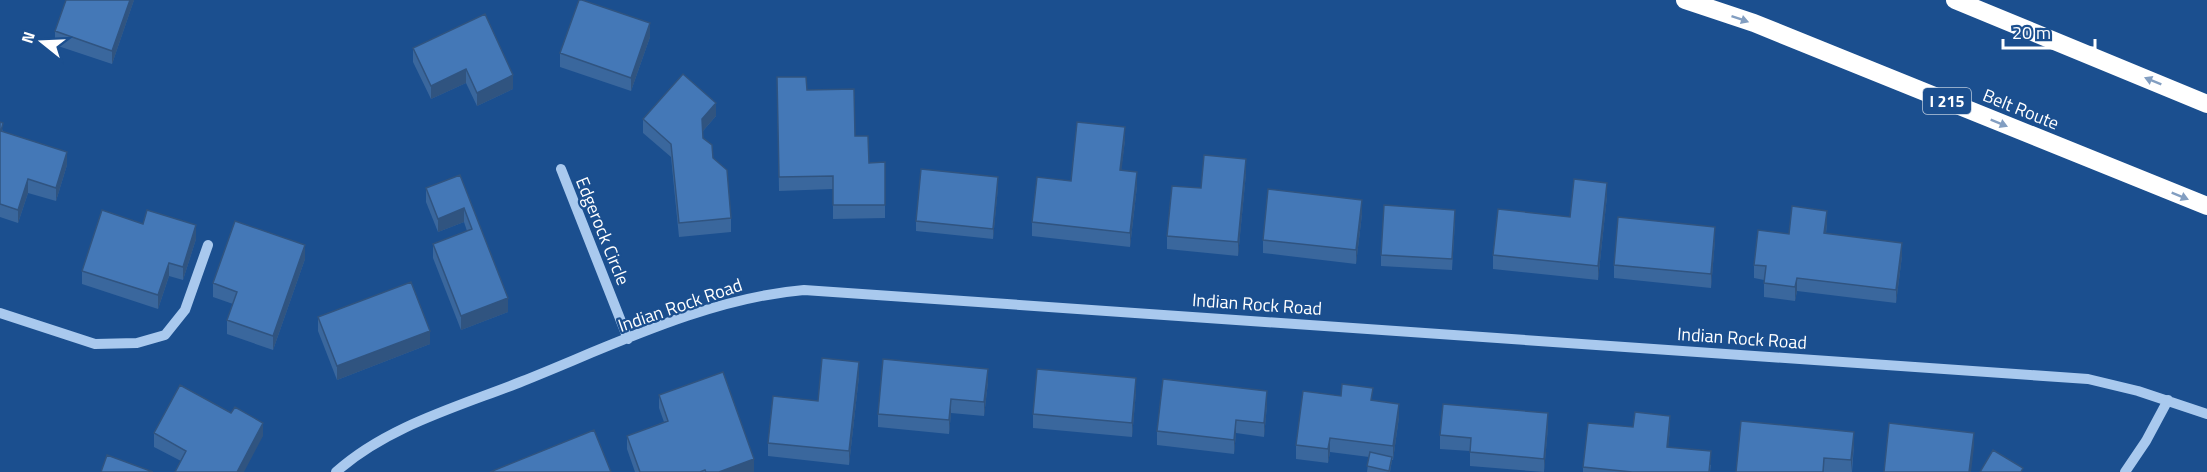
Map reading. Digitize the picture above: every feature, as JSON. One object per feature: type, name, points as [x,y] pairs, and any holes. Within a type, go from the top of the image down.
[{"type":"highway","name":"Belt Route","points":[[1685,0],[1754,23],[2207,206]]},
{"type":"highway","points":[[1955,0],[2207,104]]},
{"type":"street","name":"Edgerock Circle","points":[[561,169],[628,339]]},
{"type":"street","points":[[0,313],[95,344],[137,344],[165,335],[186,310],[208,245]]},
{"type":"street","name":"Indian Rock Road","points":[[336,472],[369,448],[413,425],[628,339],[709,309],[752,297],[804,290],[2088,379],[2168,400],[2207,414]]},
{"type":"street","points":[[2125,472],[2146,441],[2168,400]]},
{"type":"building","points":[[66,0],[130,0],[112,51],[55,31]]},
{"type":"building","points":[[579,0],[650,23],[631,78],[560,53]]},
{"type":"building","points":[[485,14],[513,75],[477,93],[466,69],[431,86],[413,48]]},
{"type":"building","points":[[683,74],[716,103],[702,119],[703,138],[712,145],[713,158],[727,170],[731,218],[679,223],[671,144],[643,119]]},
{"type":"building","points":[[777,77],[806,77],[807,90],[854,89],[855,136],[868,136],[869,163],[885,162],[885,205],[833,205],[833,176],[779,177]]},
{"type":"building","points":[[0,122],[3,123],[1,131],[67,152],[56,188],[28,179],[18,210],[0,204]]},
{"type":"building","points":[[1077,122],[1125,127],[1120,170],[1137,172],[1130,233],[1032,222],[1037,177],[1071,181]]},
{"type":"building","points":[[1204,155],[1246,159],[1238,242],[1167,236],[1172,186],[1201,188]]},
{"type":"building","points":[[921,169],[998,177],[993,229],[916,221]]},
{"type":"building","points":[[460,175],[508,298],[461,316],[433,244],[472,229],[464,208],[438,219],[426,188]]},
{"type":"building","points":[[1574,179],[1607,183],[1598,266],[1493,255],[1498,209],[1570,217]]},
{"type":"building","points":[[1268,189],[1362,200],[1356,250],[1263,240]]},
{"type":"building","points":[[1384,205],[1455,210],[1452,259],[1381,255]]},
{"type":"building","points":[[1792,206],[1827,211],[1824,233],[1902,243],[1896,290],[1797,278],[1795,287],[1764,283],[1766,266],[1754,265],[1758,230],[1789,234]]},
{"type":"building","points":[[102,210],[143,224],[147,210],[196,225],[183,267],[169,263],[158,295],[82,271]]},
{"type":"building","points":[[1618,217],[1715,227],[1711,274],[1614,265]]},
{"type":"building","points":[[235,221],[305,245],[273,336],[227,320],[237,292],[213,283]]},
{"type":"building","points":[[411,282],[430,331],[337,366],[318,317]]},
{"type":"building","points":[[822,358],[859,362],[849,451],[768,443],[773,396],[818,401]]},
{"type":"building","points":[[883,359],[988,369],[984,402],[951,399],[949,420],[878,414]]},
{"type":"building","points":[[1037,369],[1136,378],[1132,423],[1033,414]]},
{"type":"building","points":[[723,372],[754,459],[719,472],[706,472],[705,470],[700,472],[640,472],[627,436],[668,421],[659,395]]},
{"type":"building","points":[[1163,379],[1267,391],[1264,423],[1236,420],[1234,440],[1157,431]]},
{"type":"building","points":[[1342,384],[1373,388],[1371,400],[1399,404],[1393,446],[1330,438],[1328,449],[1296,445],[1303,391],[1341,396]]},
{"type":"building","points":[[180,385],[231,413],[235,407],[263,423],[237,472],[175,472],[186,451],[154,433]]},
{"type":"building","points":[[1443,404],[1548,413],[1544,459],[1470,452],[1471,438],[1440,435]]},
{"type":"building","points":[[1635,412],[1670,416],[1667,447],[1711,451],[1709,472],[1632,472],[1583,467],[1588,423],[1633,427]]},
{"type":"building","points":[[1741,421],[1854,432],[1851,460],[1824,458],[1823,472],[1736,472]]},
{"type":"building","points":[[1889,423],[1974,433],[1969,472],[1884,472]]},
{"type":"building","points":[[594,430],[611,472],[490,472]]},
{"type":"building","points":[[1993,450],[2023,468],[2021,472],[1980,472]]},
{"type":"building","points":[[1370,452],[1392,457],[1389,471],[1367,466]]},
{"type":"building","points":[[107,455],[153,472],[101,472]]}]
